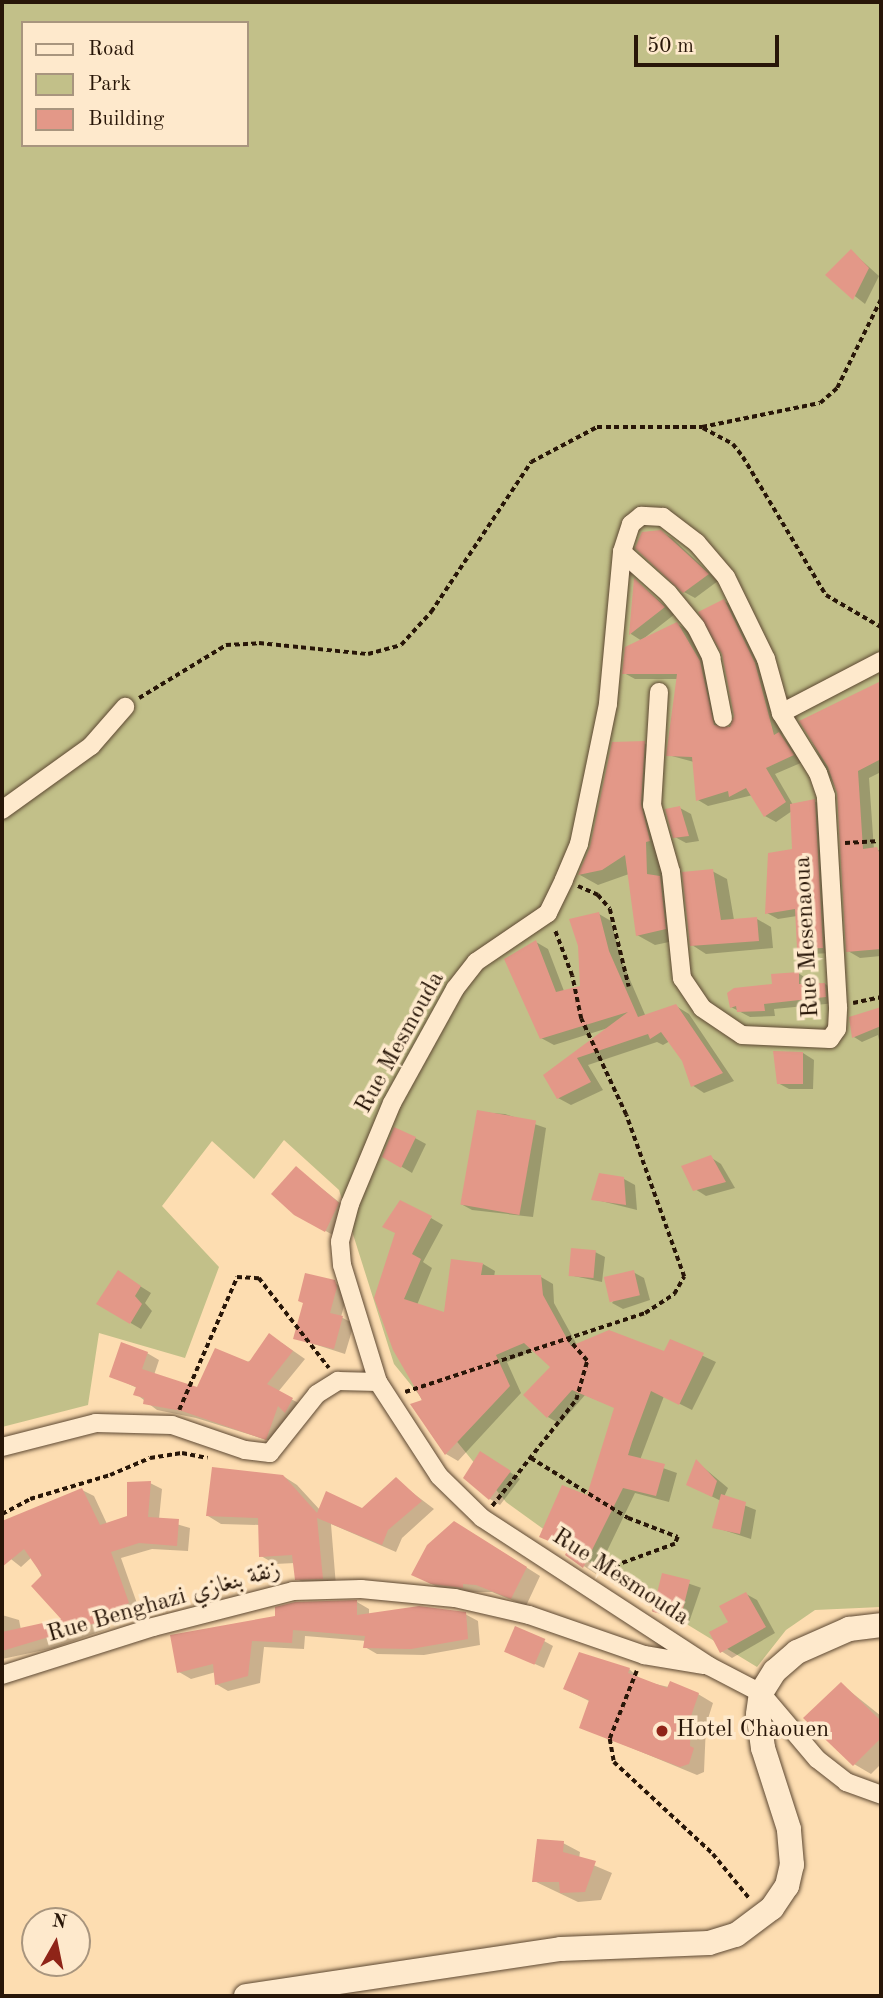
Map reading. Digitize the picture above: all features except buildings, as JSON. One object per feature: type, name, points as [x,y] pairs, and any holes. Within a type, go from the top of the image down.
[{"type":"main road","points":[[246,1996],[561,1949],[709,1943],[737,1935],[762,1917],[787,1886],[792,1865],[789,1829],[764,1748],[758,1714],[761,1693],[775,1671],[797,1652],[849,1629],[881,1625]]},
{"type":"street","name":"Rue Mesmouda","points":[[761,1693],[709,1666],[482,1518],[439,1476],[378,1382],[342,1265],[340,1242],[350,1204],[392,1103],[455,989],[476,962],[548,913],[579,844],[608,705],[622,552],[631,524],[652,514],[676,524],[697,543],[726,578],[746,612],[782,713]]},
{"type":"street","points":[[622,552],[668,593],[696,627],[711,657],[723,718]]},
{"type":"street","points":[[782,713],[881,661]]},
{"type":"street","name":"Rue Mesenaoua","points":[[659,692],[652,805],[671,872],[682,978],[702,1008],[751,1039],[830,1039],[837,1029],[838,1007],[823,784],[782,713]]},
{"type":"street","points":[[2,810],[91,746],[125,707]]},
{"type":"street","points":[[2,1447],[96,1423],[172,1425],[245,1450],[270,1453],[317,1394],[338,1381],[378,1382]]},
{"type":"street","name":"Rue Benghazi زنقة بنغازي","points":[[2,1675],[153,1627],[293,1591],[361,1589],[455,1598],[528,1615],[644,1655],[709,1666]]},
{"type":"street","points":[[761,1693],[817,1759],[846,1782],[881,1795]]},
{"type":"path","points":[[125,707],[226,645],[259,643],[368,654],[401,645],[431,612],[531,462],[597,427],[702,427],[810,407],[829,397],[844,377],[881,299]]},
{"type":"path","points":[[702,427],[733,444],[743,457],[826,595],[881,627]]},
{"type":"path","points":[[828,844],[881,841]]},
{"type":"path","points":[[564,880],[598,895],[610,909],[629,987]]},
{"type":"path","points":[[387,1398],[645,1313],[674,1294],[684,1277],[611,1079],[581,1019],[572,976],[548,913]]},
{"type":"path","points":[[838,1007],[881,997]]},
{"type":"path","points":[[172,1425],[237,1277],[259,1278],[338,1381]]},
{"type":"path","points":[[482,1518],[576,1400],[584,1377],[586,1357],[568,1338]]},
{"type":"path","points":[[2,1514],[30,1500],[110,1475],[150,1458],[182,1453],[214,1458],[245,1450]]},
{"type":"path","points":[[531,1458],[628,1518],[678,1537],[675,1544],[578,1579]]},
{"type":"path","points":[[644,1655],[610,1739],[614,1762],[713,1854],[762,1917]]},
{"type":"green space","points":[[2,2],[881,2],[881,1607],[815,1610],[786,1630],[757,1667],[611,1578],[506,1502],[394,1364],[339,1190],[284,1140],[254,1179],[212,1141],[162,1206],[219,1267],[185,1358],[99,1333],[88,1405],[2,1427]]},
{"type":"place","name":"Hotel Chaouen","points":[[662,1731]]}]
